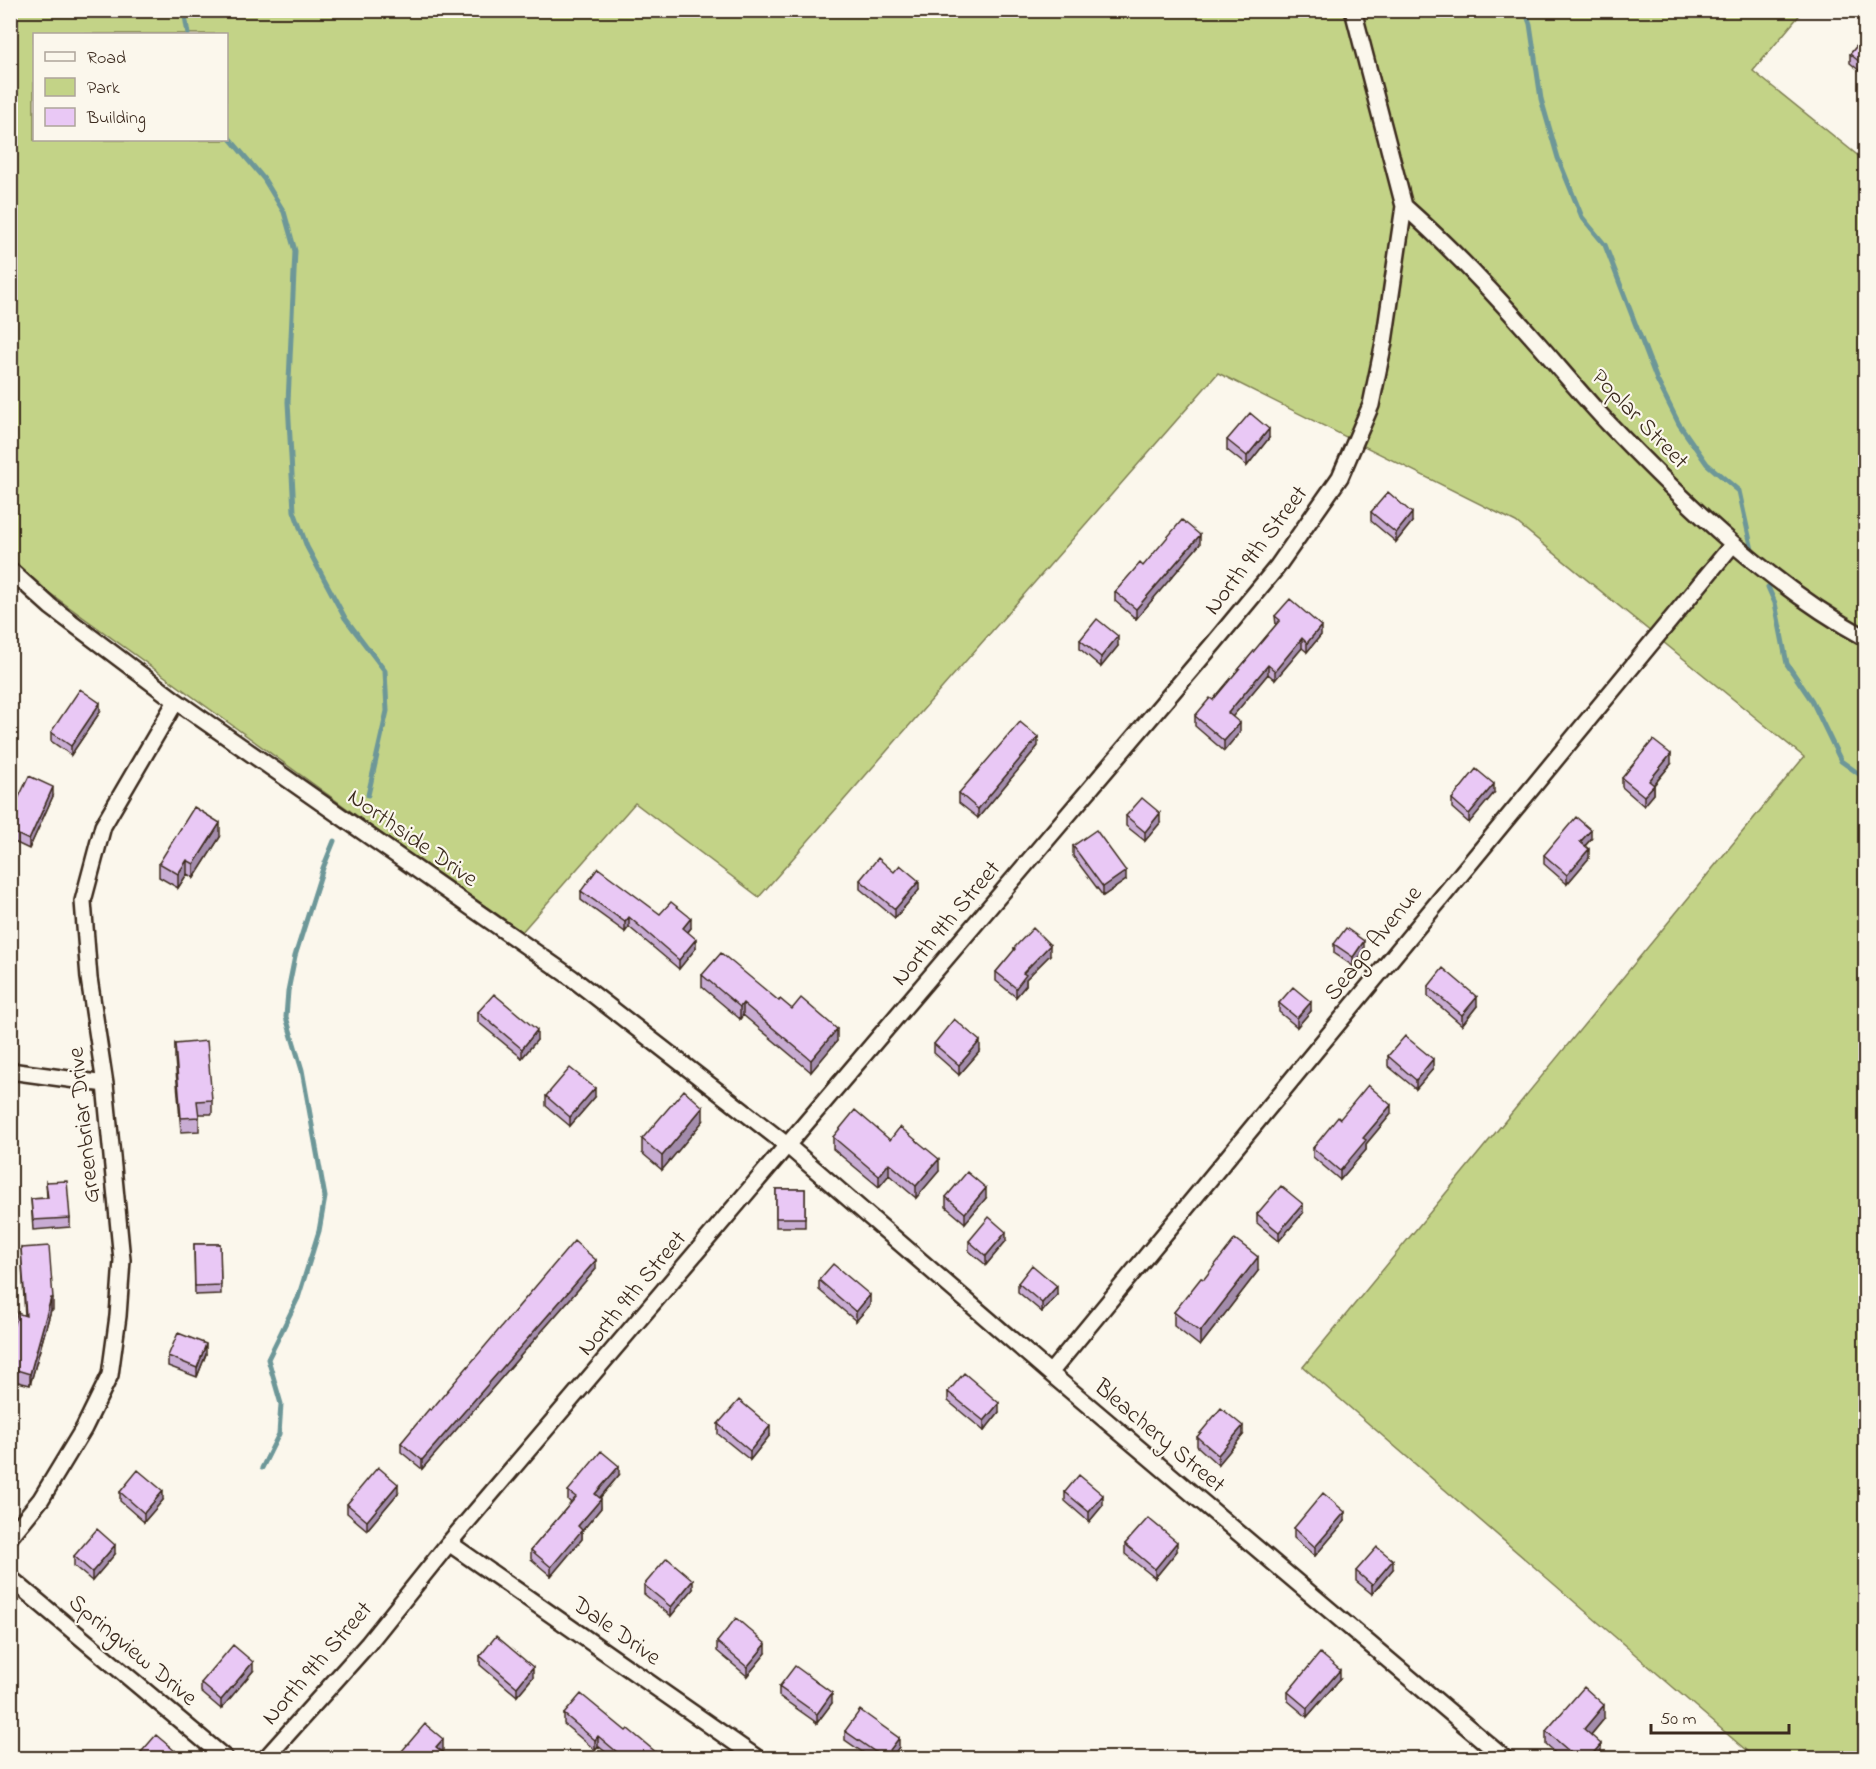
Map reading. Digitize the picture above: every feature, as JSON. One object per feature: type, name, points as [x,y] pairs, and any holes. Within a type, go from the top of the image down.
[{"type":"street","name":"North 9th Street","points":[[266,1758],[368,1644],[449,1543],[1270,576],[1340,477],[1371,405],[1384,342],[1404,206],[1353,10]]},
{"type":"street","name":"Poplar Street","points":[[1404,206],[1436,235],[1532,336],[1608,423],[1733,544],[1835,622],[1866,638]]},
{"type":"street","name":"Seago Avenue","points":[[1050,1373],[1733,544]]},
{"type":"street","name":"Northside Drive","points":[[10,570],[51,607],[176,701],[572,978],[788,1146]]},
{"type":"street","name":"Greenbriar Drive","points":[[10,1537],[41,1499],[84,1428],[110,1375],[118,1316],[122,1260],[105,1084],[89,978],[83,901],[103,826],[176,701]]},
{"type":"street","points":[[10,1071],[105,1084]]},
{"type":"street","name":"Bleachery Street","points":[[788,1146],[1050,1373],[1504,1758]]},
{"type":"street","name":"Dale Drive","points":[[449,1543],[757,1758]]},
{"type":"street","name":"Springview Drive","points":[[10,1578],[225,1758]]},
{"type":"green space","points":[[11,11],[1803,11],[1753,71],[1866,162],[1865,1758],[1755,1758],[1303,1367],[1804,757],[1516,522],[1218,373],[759,897],[635,803],[520,934],[11,565]]},
{"type":"building","points":[[1866,35],[1866,67],[1850,54]]},
{"type":"building","points":[[1250,413],[1269,429],[1247,456],[1227,440]]},
{"type":"building","points":[[1388,492],[1412,513],[1396,533],[1371,512]]},
{"type":"building","points":[[1182,520],[1200,535],[1136,609],[1115,592],[1140,563],[1143,566]]},
{"type":"building","points":[[1290,599],[1321,626],[1307,643],[1302,638],[1275,671],[1268,665],[1228,713],[1240,723],[1224,741],[1195,716],[1210,698],[1213,700],[1280,620],[1275,616]]},
{"type":"building","points":[[1097,619],[1118,636],[1101,657],[1080,640]]},
{"type":"building","points":[[80,689],[100,703],[71,746],[51,732]]},
{"type":"building","points":[[1020,722],[1038,737],[978,809],[959,793]]},
{"type":"building","points":[[1653,740],[1671,754],[1649,781],[1654,785],[1644,796],[1622,778]]},
{"type":"building","points":[[1476,769],[1494,784],[1469,814],[1452,799]]},
{"type":"building","points":[[29,776],[53,787],[29,840],[10,831],[10,816]]},
{"type":"building","points":[[1142,798],[1160,813],[1145,832],[1126,816]]},
{"type":"building","points":[[194,807],[220,823],[194,864],[187,860],[178,874],[159,863]]},
{"type":"building","points":[[1576,817],[1591,830],[1580,842],[1589,849],[1567,875],[1544,855]]},
{"type":"building","points":[[1096,830],[1126,871],[1103,887],[1073,846]]},
{"type":"building","points":[[878,858],[894,872],[900,865],[919,881],[895,909],[860,880]]},
{"type":"building","points":[[598,868],[660,914],[671,902],[691,918],[683,928],[696,939],[679,960],[629,917],[625,922],[581,891]]},
{"type":"building","points":[[10,878],[15,880],[10,890]]},
{"type":"building","points":[[1033,928],[1050,945],[1023,973],[1026,975],[1016,988],[996,972]]},
{"type":"building","points":[[1346,928],[1364,941],[1353,957],[1334,944]]},
{"type":"building","points":[[721,953],[779,1001],[780,999],[792,1009],[801,998],[837,1029],[811,1060],[743,1003],[740,1007],[702,975]]},
{"type":"building","points":[[1443,968],[1477,997],[1462,1015],[1428,987]]},
{"type":"building","points":[[1293,987],[1311,1002],[1297,1018],[1279,1003]]},
{"type":"building","points":[[494,994],[537,1030],[522,1049],[478,1012]]},
{"type":"building","points":[[954,1019],[980,1041],[959,1065],[934,1044]]},
{"type":"building","points":[[1405,1036],[1433,1059],[1416,1080],[1388,1056]]},
{"type":"building","points":[[207,1041],[212,1100],[197,1101],[199,1117],[181,1118],[175,1044]]},
{"type":"building","points":[[570,1068],[595,1088],[570,1117],[546,1096]]},
{"type":"building","points":[[1368,1085],[1391,1105],[1363,1138],[1366,1140],[1340,1171],[1313,1148]]},
{"type":"building","points":[[684,1090],[703,1107],[662,1156],[642,1139]]},
{"type":"building","points":[[855,1110],[890,1140],[900,1127],[939,1159],[916,1186],[889,1163],[879,1176],[833,1137]]},
{"type":"building","points":[[967,1172],[986,1188],[965,1213],[946,1197]]},
{"type":"building","points":[[67,1181],[70,1218],[33,1220],[31,1199],[48,1198],[46,1182]]},
{"type":"building","points":[[1281,1186],[1303,1204],[1279,1232],[1257,1214]]},
{"type":"building","points":[[776,1189],[805,1189],[805,1218],[776,1218]]},
{"type":"building","points":[[989,1217],[1006,1232],[986,1256],[969,1241]]},
{"type":"building","points":[[1235,1239],[1258,1257],[1200,1332],[1174,1312],[1201,1278],[1204,1279]]},
{"type":"building","points":[[574,1241],[596,1260],[422,1460],[401,1443]]},
{"type":"building","points":[[194,1244],[220,1244],[221,1285],[195,1286]]},
{"type":"building","points":[[49,1246],[53,1298],[51,1298],[30,1374],[10,1368],[10,1338],[17,1313],[26,1316],[21,1248]]},
{"type":"building","points":[[833,1264],[870,1295],[856,1312],[819,1280]]},
{"type":"building","points":[[1032,1265],[1057,1286],[1042,1303],[1018,1283]]},
{"type":"building","points":[[178,1333],[206,1344],[197,1368],[168,1356]]},
{"type":"building","points":[[964,1373],[999,1403],[984,1421],[948,1392]]},
{"type":"building","points":[[739,1400],[770,1426],[750,1451],[718,1424]]},
{"type":"building","points":[[1221,1408],[1243,1426],[1218,1455],[1197,1437]]},
{"type":"building","points":[[601,1451],[619,1466],[595,1494],[601,1499],[578,1526],[582,1530],[551,1567],[531,1550],[576,1497],[568,1491]]},
{"type":"building","points":[[378,1467],[398,1484],[367,1521],[347,1504]]},
{"type":"building","points":[[138,1470],[163,1491],[144,1513],[120,1492]]},
{"type":"building","points":[[1079,1475],[1103,1495],[1089,1512],[1065,1492]]},
{"type":"building","points":[[1323,1493],[1345,1512],[1315,1547],[1294,1528]]},
{"type":"building","points":[[1148,1518],[1177,1542],[1155,1569],[1125,1544]]},
{"type":"building","points":[[97,1529],[115,1545],[92,1572],[74,1556]]},
{"type":"building","points":[[1377,1547],[1393,1560],[1372,1585],[1356,1571]]},
{"type":"building","points":[[667,1558],[693,1580],[671,1607],[644,1585]]},
{"type":"building","points":[[736,1618],[766,1644],[747,1667],[717,1642]]},
{"type":"building","points":[[496,1636],[533,1667],[517,1687],[480,1656]]},
{"type":"building","points":[[233,1645],[253,1662],[221,1700],[201,1683]]},
{"type":"building","points":[[1320,1653],[1340,1670],[1307,1708],[1288,1692]]},
{"type":"building","points":[[795,1666],[832,1693],[817,1714],[779,1687]]},
{"type":"building","points":[[1584,1687],[1604,1705],[1584,1729],[1601,1744],[1589,1758],[1577,1758],[1546,1731]]},
{"type":"building","points":[[581,1694],[663,1758],[624,1758],[598,1736],[595,1740],[564,1714]]},
{"type":"building","points":[[860,1710],[899,1738],[884,1758],[845,1731]]},
{"type":"building","points":[[425,1724],[443,1739],[436,1747],[450,1758],[396,1758]]},
{"type":"building","points":[[156,1735],[175,1751],[169,1758],[136,1758]]},
{"type":"waterway","points":[[184,10],[188,33]]},
{"type":"waterway","points":[[1525,10],[1530,24],[1541,99],[1558,158],[1582,217],[1605,245],[1657,380],[1679,424],[1707,464],[1739,491],[1752,550]]},
{"type":"waterway","points":[[228,136],[264,179],[284,212],[295,251],[288,402],[294,511],[307,547],[345,618],[385,671],[387,711],[368,795]]},
{"type":"waterway","points":[[1768,587],[1775,603],[1787,664],[1812,701],[1841,761],[1866,779]]},
{"type":"waterway","points":[[262,1468],[279,1434],[281,1404],[268,1359],[298,1298],[319,1231],[325,1197],[302,1070],[286,1017],[288,991],[295,956],[334,841]]}]
